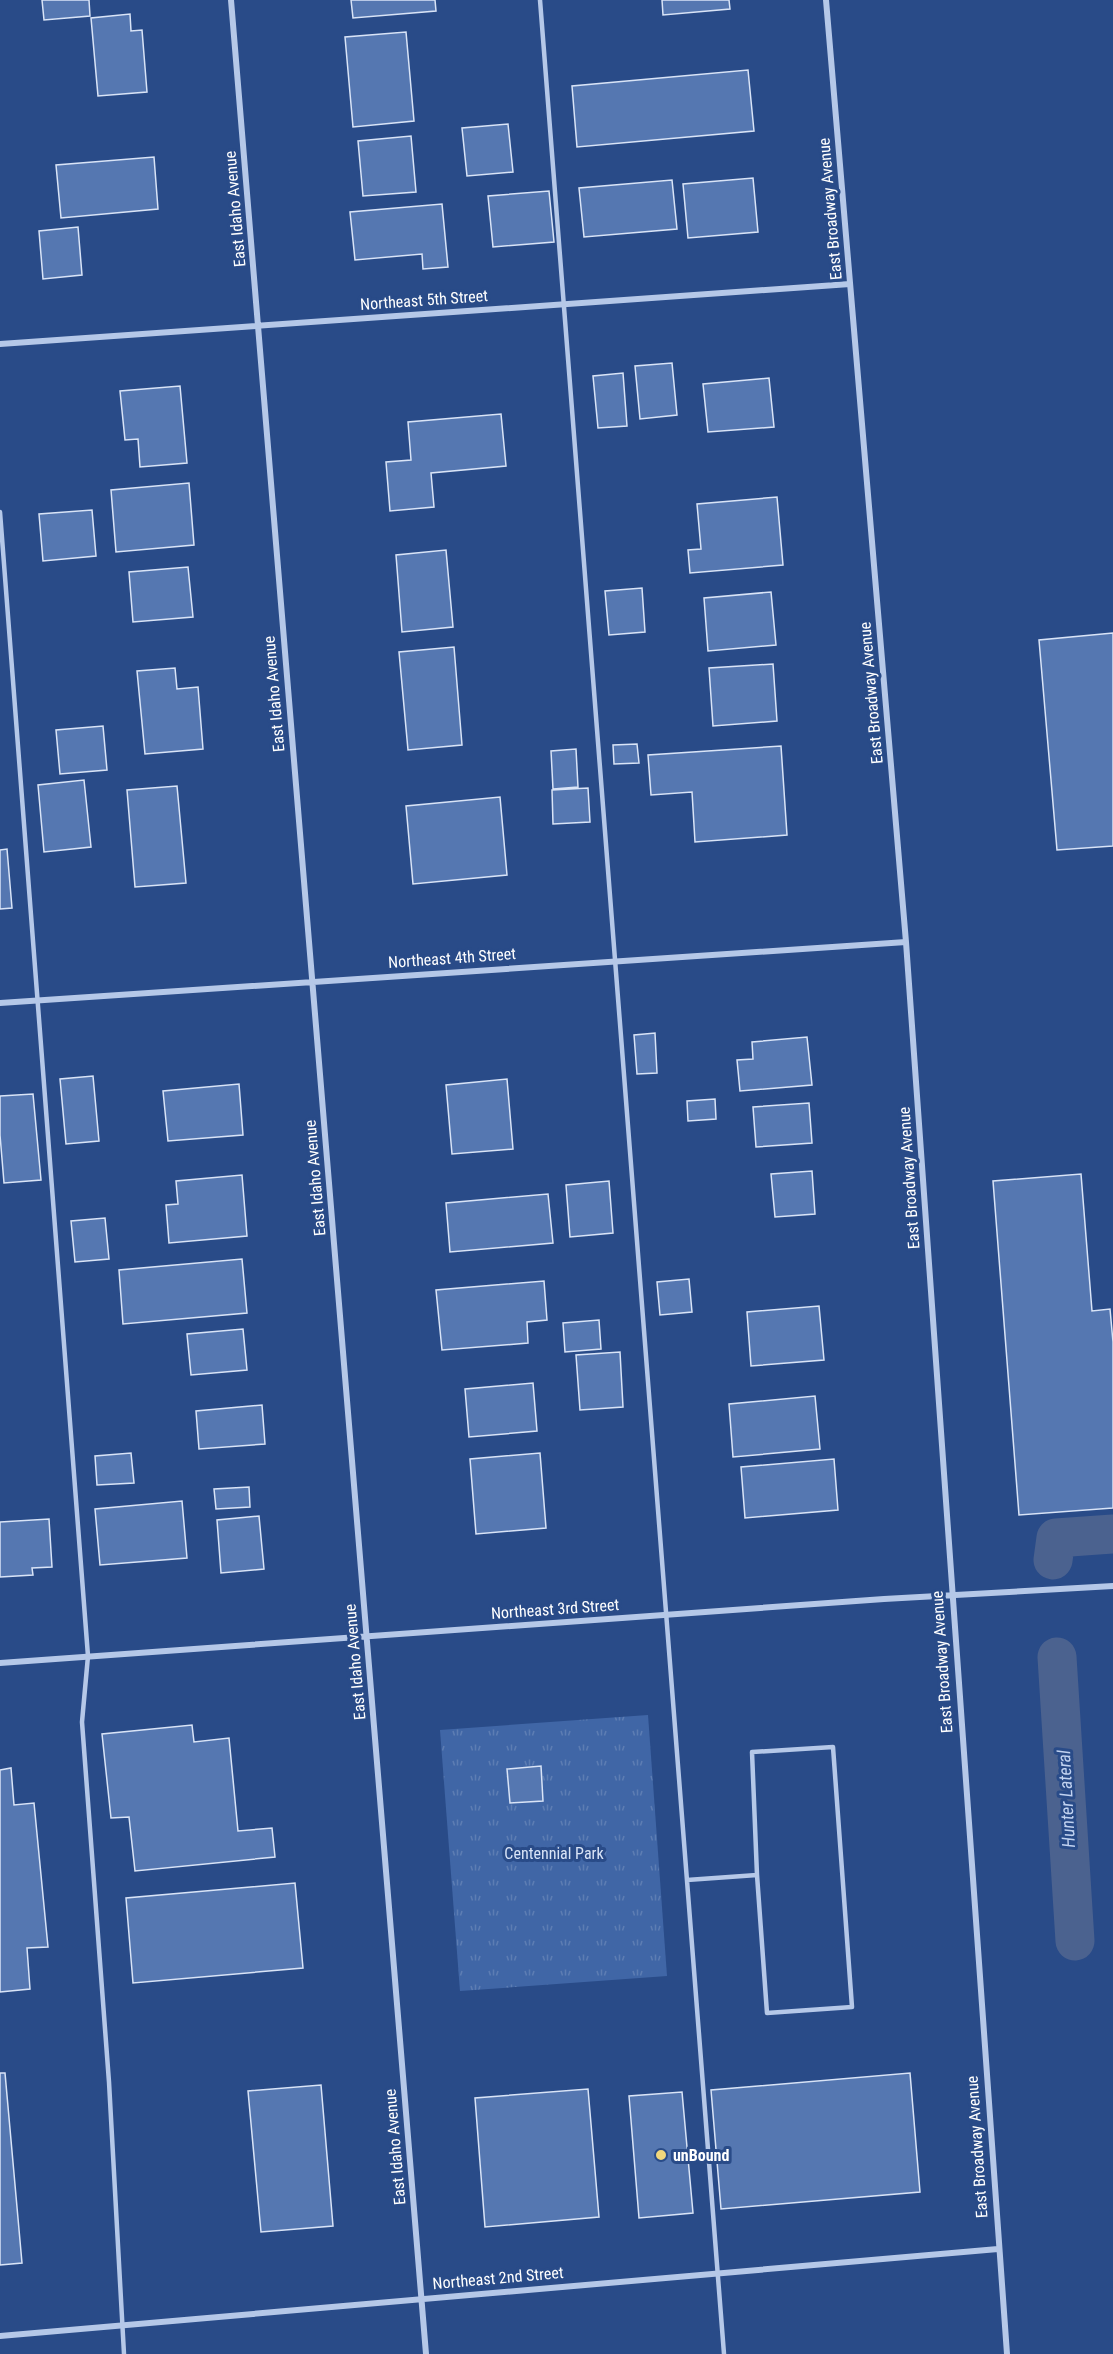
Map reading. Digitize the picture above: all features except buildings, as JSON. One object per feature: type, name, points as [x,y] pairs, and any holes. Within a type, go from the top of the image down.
[{"type":"street","name":"East Idaho Avenue","points":[[231,0],[426,2354]]},
{"type":"street","name":"East Broadway Avenue","points":[[826,0],[906,942],[1007,2354]]},
{"type":"street","name":"Northeast 5th Street","points":[[0,344],[850,284]]},
{"type":"street","name":"Northeast 4th Street","points":[[0,1003],[906,942]]},
{"type":"street","name":"Northeast 3rd Street","points":[[0,1663],[951,1595],[1113,1586]]},
{"type":"street","name":"Northeast 2nd Street","points":[[0,2336],[998,2249]]},
{"type":"lane","points":[[540,0],[724,2354]]},
{"type":"lane","points":[[0,512],[88,1656],[82,1722],[109,2082],[124,2354]]},
{"type":"lane","points":[[833,1747],[852,2007],[768,2013],[757,1875],[752,1752],[833,1747]]},
{"type":"lane","points":[[687,1880],[757,1875]]},
{"type":"green space","name":"Centennial Park","points":[[648,1715],[667,1976],[460,1991],[440,1730]]},
{"type":"waterway","name":"Hunter Lateral","points":[[1053,1560],[1056,1538],[1113,1534]]},
{"type":"waterway","name":"Hunter Lateral","points":[[1057,1657],[1075,1941]]},
{"type":"place","name":"unBound","points":[[661,2155]]}]
